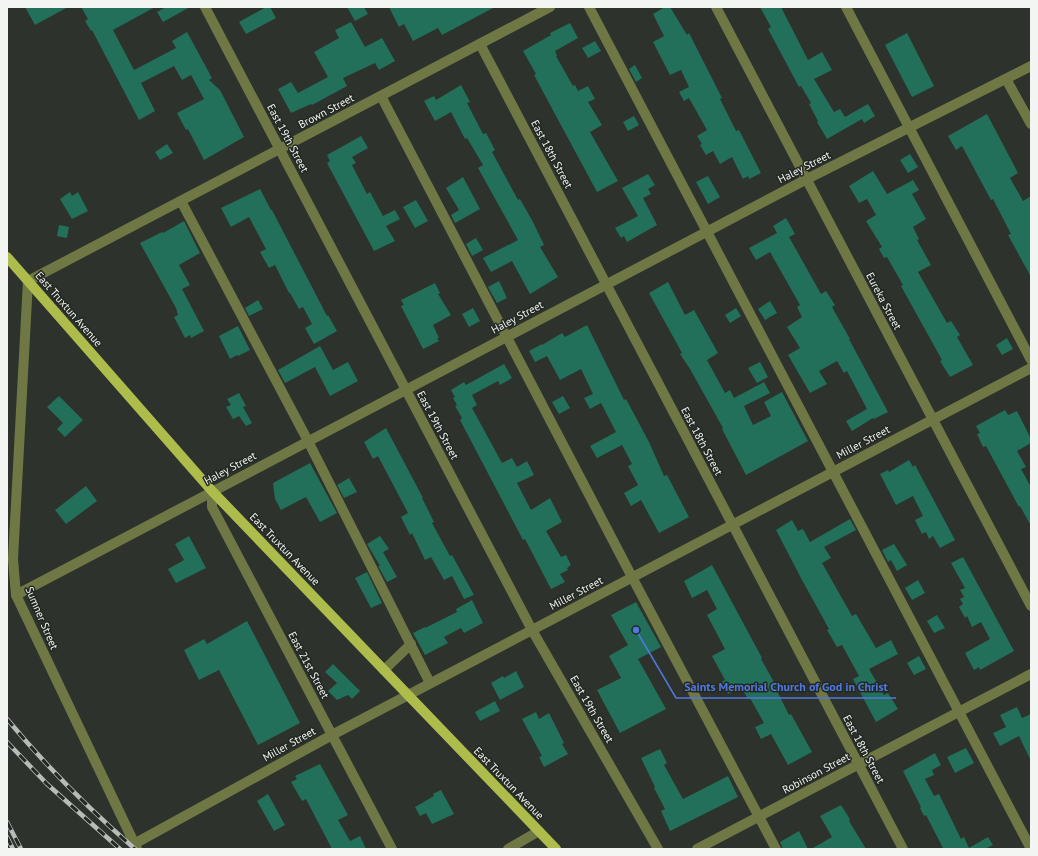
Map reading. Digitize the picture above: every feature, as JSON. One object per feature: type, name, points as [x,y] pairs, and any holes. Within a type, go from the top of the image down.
[{"type":"main road","name":"East Truxtun Avenue","points":[[7,257],[212,491],[556,849]]},
{"type":"street","name":"East 19th Street","points":[[205,7],[532,630],[658,849]]},
{"type":"street","name":"Brown Street","points":[[28,281],[550,7]]},
{"type":"street","points":[[589,7],[1030,849]]},
{"type":"street","name":"Eureka Street","points":[[716,7],[1031,606]]},
{"type":"street","points":[[846,7],[1031,360]]},
{"type":"street","name":"East 18th Street","points":[[480,44],[903,849]]},
{"type":"street","name":"Haley Street","points":[[16,595],[806,179],[1031,66]]},
{"type":"street","points":[[1006,79],[1031,124]]},
{"type":"street","points":[[381,96],[776,849]]},
{"type":"street","points":[[180,201],[308,441],[430,683]]},
{"type":"street","name":"Sumner Street","points":[[28,281],[10,560],[16,595],[136,846]]},
{"type":"street","name":"Miller Street","points":[[136,846],[332,734],[1031,368]]},
{"type":"street","name":"East 21st Street","points":[[212,491],[212,507],[392,849]]},
{"type":"street","points":[[384,670],[411,644]]},
{"type":"street","name":"Robinson Street","points":[[697,849],[1031,674]]},
{"type":"street","points":[[508,849],[538,831]]},
{"type":"building","points":[[25,7],[68,7],[35,25]]},
{"type":"building","points":[[81,7],[155,7],[113,30],[134,70],[176,48],[172,41],[187,32],[212,78],[209,80],[220,90],[244,137],[204,160],[188,129],[186,130],[177,113],[204,99],[191,75],[182,80],[174,66],[141,83],[155,111],[139,120],[92,30],[91,31],[85,21],[88,19]]},
{"type":"building","points":[[166,7],[190,7],[163,22],[157,12]]},
{"type":"building","points":[[266,7],[270,7],[276,18],[246,34],[239,22]]},
{"type":"building","points":[[347,7],[364,7],[368,14],[355,21]]},
{"type":"building","points":[[389,7],[495,7],[442,35],[438,28],[413,41],[404,24],[399,27]]},
{"type":"building","points":[[665,7],[670,7],[687,35],[689,33],[722,98],[720,99],[736,131],[739,130],[761,173],[749,179],[748,176],[743,179],[732,157],[720,164],[713,151],[706,155],[700,145],[702,144],[697,136],[707,130],[689,98],[684,101],[679,92],[689,87],[681,70],[670,75],[653,42],[664,36],[653,14]]},
{"type":"building","points":[[760,7],[781,7],[808,60],[822,52],[832,70],[814,79],[834,112],[840,109],[845,117],[868,104],[875,116],[864,123],[862,119],[827,139],[809,104],[811,103],[801,86],[799,87],[768,29],[771,27]]},
{"type":"building","points":[[351,22],[365,47],[382,38],[395,61],[379,70],[375,63],[343,78],[347,86],[312,105],[311,104],[291,113],[278,89],[291,82],[298,93],[328,77],[314,52],[339,38],[335,30]]},
{"type":"building","points":[[570,23],[578,38],[555,51],[556,56],[573,86],[575,85],[578,91],[588,86],[595,99],[588,102],[602,125],[590,132],[618,181],[597,192],[534,75],[536,74],[523,51],[551,35],[550,33]]},
{"type":"building","points":[[907,33],[934,86],[912,97],[885,45]]},
{"type":"building","points":[[595,41],[601,51],[588,58],[582,48]]},
{"type":"building","points":[[635,65],[642,78],[636,82],[629,69]]},
{"type":"building","points":[[461,85],[470,102],[467,103],[483,134],[486,133],[495,150],[492,152],[518,200],[520,199],[532,220],[544,245],[540,247],[558,277],[530,294],[512,261],[491,272],[483,258],[518,240],[478,168],[483,165],[467,138],[465,139],[451,112],[435,121],[424,101],[434,96],[436,100]]},
{"type":"building","points":[[987,114],[1018,173],[1010,178],[1023,201],[1031,196],[1031,277],[1008,235],[1011,234],[993,199],[991,200],[962,146],[956,150],[948,136]]},
{"type":"building","points":[[634,116],[639,125],[628,131],[623,122]]},
{"type":"building","points":[[361,136],[368,148],[352,157],[356,163],[352,165],[367,194],[370,192],[383,216],[395,210],[400,219],[386,226],[395,241],[374,251],[327,163],[330,161],[327,155]]},
{"type":"building","points":[[167,144],[173,153],[160,160],[155,152]]},
{"type":"building","points":[[910,154],[918,167],[908,173],[900,160]]},
{"type":"building","points":[[873,171],[887,194],[913,180],[919,190],[912,194],[926,219],[913,227],[919,239],[917,240],[931,265],[918,272],[947,323],[951,321],[960,335],[957,337],[973,365],[950,377],[940,361],[942,360],[901,286],[903,285],[887,257],[884,258],[879,249],[882,247],[866,221],[876,215],[867,199],[859,203],[849,186]]},
{"type":"building","points":[[648,174],[655,185],[648,189],[651,194],[643,198],[657,225],[627,242],[624,236],[621,238],[615,228],[638,216],[622,188]]},
{"type":"building","points":[[708,176],[720,197],[708,204],[696,182]]},
{"type":"building","points":[[463,177],[480,209],[455,223],[451,215],[459,210],[446,188]]},
{"type":"building","points":[[260,189],[327,316],[328,315],[337,331],[314,344],[305,328],[312,324],[303,307],[299,309],[275,265],[269,268],[260,252],[266,249],[249,217],[231,227],[221,208]]},
{"type":"building","points":[[70,192],[72,196],[78,192],[88,211],[72,219],[60,199]]},
{"type":"building","points":[[416,200],[428,221],[415,228],[403,207]]},
{"type":"building","points":[[786,218],[795,234],[789,237],[821,294],[826,291],[835,305],[832,307],[888,412],[874,419],[873,418],[852,431],[846,421],[867,409],[847,371],[844,373],[837,361],[819,371],[827,384],[810,393],[788,355],[800,348],[787,327],[802,317],[797,307],[800,305],[770,252],[756,260],[749,248],[777,233],[773,226]]},
{"type":"building","points":[[184,221],[200,253],[179,265],[190,285],[182,289],[204,331],[191,338],[190,335],[185,338],[174,317],[178,315],[176,308],[140,243],[162,232],[163,233]]},
{"type":"building","points":[[59,225],[69,227],[67,238],[57,236]]},
{"type":"building","points":[[476,238],[483,250],[472,256],[466,244]]},
{"type":"building","points":[[499,281],[507,298],[497,303],[488,287]]},
{"type":"building","points":[[668,282],[685,315],[694,310],[718,353],[707,360],[725,393],[730,390],[734,398],[764,382],[770,393],[744,406],[753,425],[771,416],[764,402],[782,392],[808,441],[746,475],[722,429],[723,428],[680,354],[682,353],[649,293]]},
{"type":"building","points":[[435,283],[440,293],[438,294],[451,315],[433,325],[439,341],[423,349],[401,306],[404,305],[401,300]]},
{"type":"building","points":[[258,300],[263,309],[249,316],[245,308]]},
{"type":"building","points":[[770,301],[777,313],[765,320],[758,309]]},
{"type":"building","points":[[473,308],[480,321],[469,327],[462,314]]},
{"type":"building","points":[[736,308],[741,316],[730,323],[725,315]]},
{"type":"building","points":[[587,325],[624,400],[626,399],[649,442],[664,476],[667,475],[689,517],[659,533],[641,500],[631,506],[624,493],[638,485],[628,466],[632,464],[622,445],[597,458],[590,446],[616,432],[601,403],[590,409],[584,398],[593,394],[581,369],[560,380],[547,356],[535,362],[529,351],[562,333],[565,337]]},
{"type":"building","points":[[238,326],[250,350],[230,359],[219,336]]},
{"type":"building","points":[[1007,338],[1013,349],[1002,355],[996,345]]},
{"type":"building","points":[[320,346],[333,370],[348,362],[358,381],[330,396],[315,367],[285,383],[278,370]]},
{"type":"building","points":[[760,362],[768,377],[757,383],[748,368]]},
{"type":"building","points":[[504,364],[512,378],[500,385],[498,381],[472,395],[477,405],[472,408],[502,463],[512,458],[517,467],[527,461],[534,475],[517,483],[531,510],[550,498],[562,522],[546,531],[561,557],[566,555],[571,565],[567,568],[568,570],[560,574],[565,582],[551,589],[525,539],[523,540],[460,420],[462,418],[455,406],[457,405],[453,398],[455,397],[451,390],[464,382],[466,385]]},
{"type":"building","points":[[239,393],[246,406],[243,407],[252,423],[246,426],[239,416],[233,419],[226,407],[231,405],[227,399]]},
{"type":"building","points":[[59,396],[83,420],[65,437],[57,429],[63,423],[47,407]]},
{"type":"building","points":[[563,396],[570,408],[559,414],[552,402]]},
{"type":"building","points":[[1005,410],[1008,415],[1017,411],[1031,439],[1031,443],[1017,451],[1026,467],[1021,469],[1031,487],[1031,526],[986,446],[983,447],[977,434],[980,433],[976,426]]},
{"type":"building","points":[[386,428],[423,498],[434,522],[432,523],[474,595],[464,599],[452,576],[444,580],[431,557],[425,560],[412,533],[410,535],[401,517],[408,513],[378,456],[373,459],[364,442]]},
{"type":"building","points":[[909,460],[913,467],[915,465],[955,540],[940,548],[933,536],[929,539],[926,532],[922,534],[915,520],[923,516],[913,496],[896,505],[880,474],[888,470],[889,472]]},
{"type":"building","points":[[310,463],[337,513],[320,522],[306,497],[281,510],[275,499],[273,483]]},
{"type":"building","points":[[349,478],[357,492],[344,498],[337,485]]},
{"type":"building","points":[[86,486],[97,501],[66,524],[55,510]]},
{"type":"building","points":[[850,519],[856,530],[824,547],[831,558],[822,563],[852,616],[856,614],[876,648],[891,640],[898,654],[869,669],[884,695],[888,693],[898,709],[876,722],[853,679],[859,676],[842,645],[837,647],[827,630],[829,629],[776,530],[792,520],[798,531],[803,529],[810,542]]},
{"type":"building","points":[[189,536],[206,568],[176,583],[168,569],[184,560],[175,544]]},
{"type":"building","points":[[380,536],[389,549],[383,552],[397,577],[387,582],[378,566],[380,566],[367,544]]},
{"type":"building","points":[[894,544],[907,565],[897,571],[891,560],[888,562],[882,550]]},
{"type":"building","points":[[963,557],[1014,651],[980,670],[979,667],[974,670],[965,653],[990,639],[981,622],[972,627],[967,616],[965,618],[959,607],[963,604],[960,599],[964,597],[960,590],[965,588],[951,563]]},
{"type":"building","points":[[712,565],[762,658],[761,659],[775,684],[774,685],[789,715],[791,714],[812,752],[788,765],[771,734],[761,739],[755,727],[764,723],[750,698],[748,699],[741,687],[728,694],[722,682],[725,680],[712,656],[725,649],[707,615],[717,609],[707,590],[692,598],[684,581]]},
{"type":"building","points":[[367,572],[382,603],[371,608],[355,578]]},
{"type":"building","points":[[918,580],[925,593],[912,600],[905,588]]},
{"type":"building","points":[[472,600],[483,623],[464,633],[461,628],[444,637],[448,643],[425,655],[413,633],[457,612],[456,609]]},
{"type":"building","points":[[636,602],[661,647],[638,659],[666,709],[620,733],[597,690],[621,678],[609,656],[628,645],[611,615]]},
{"type":"building","points":[[937,615],[945,628],[934,633],[927,621]]},
{"type":"building","points":[[247,621],[300,723],[258,745],[219,670],[199,680],[184,650],[204,639],[207,644]]},
{"type":"building","points":[[919,656],[926,669],[914,675],[907,663]]},
{"type":"building","points":[[333,664],[360,691],[352,699],[348,695],[337,700],[328,691],[337,683],[325,672]]},
{"type":"building","points":[[516,671],[524,687],[500,700],[491,683]]},
{"type":"building","points":[[495,701],[500,711],[480,721],[475,712]]},
{"type":"building","points":[[1017,707],[1022,718],[1031,714],[1031,761],[1019,736],[1000,746],[993,733],[1006,727],[1000,715]]},
{"type":"building","points":[[536,712],[539,719],[549,713],[564,743],[562,744],[568,754],[544,767],[539,757],[542,756],[522,719]]},
{"type":"building","points":[[966,748],[974,763],[955,773],[947,757]]},
{"type":"building","points":[[660,749],[667,763],[664,765],[683,799],[728,776],[738,797],[670,831],[661,811],[665,809],[641,758]]},
{"type":"building","points":[[935,753],[941,765],[932,770],[934,775],[925,779],[934,796],[939,794],[961,839],[964,837],[969,848],[988,837],[993,845],[985,849],[942,849],[943,848],[926,815],[924,816],[920,808],[921,807],[903,771]]},
{"type":"building","points":[[320,764],[348,815],[338,820],[350,841],[360,836],[366,849],[332,849],[306,799],[302,801],[291,782],[297,779],[295,776]]},
{"type":"building","points":[[441,790],[454,814],[432,824],[426,813],[420,816],[415,807]]},
{"type":"building","points":[[268,794],[285,825],[274,831],[257,801]]},
{"type":"building","points":[[841,805],[866,849],[811,849],[832,837],[820,816]]},
{"type":"building","points":[[799,831],[808,849],[783,849],[780,842]]},
{"type":"railway","points":[[7,719],[68,787],[135,849]]},
{"type":"railway","points":[[7,742],[47,784],[120,849]]},
{"type":"railway","points":[[7,822],[21,849]]},
{"type":"railway","points":[[7,837],[13,849]]},
{"type":"place","name":"Saints Memorial Church of God in Christ","points":[[636,630]]}]
